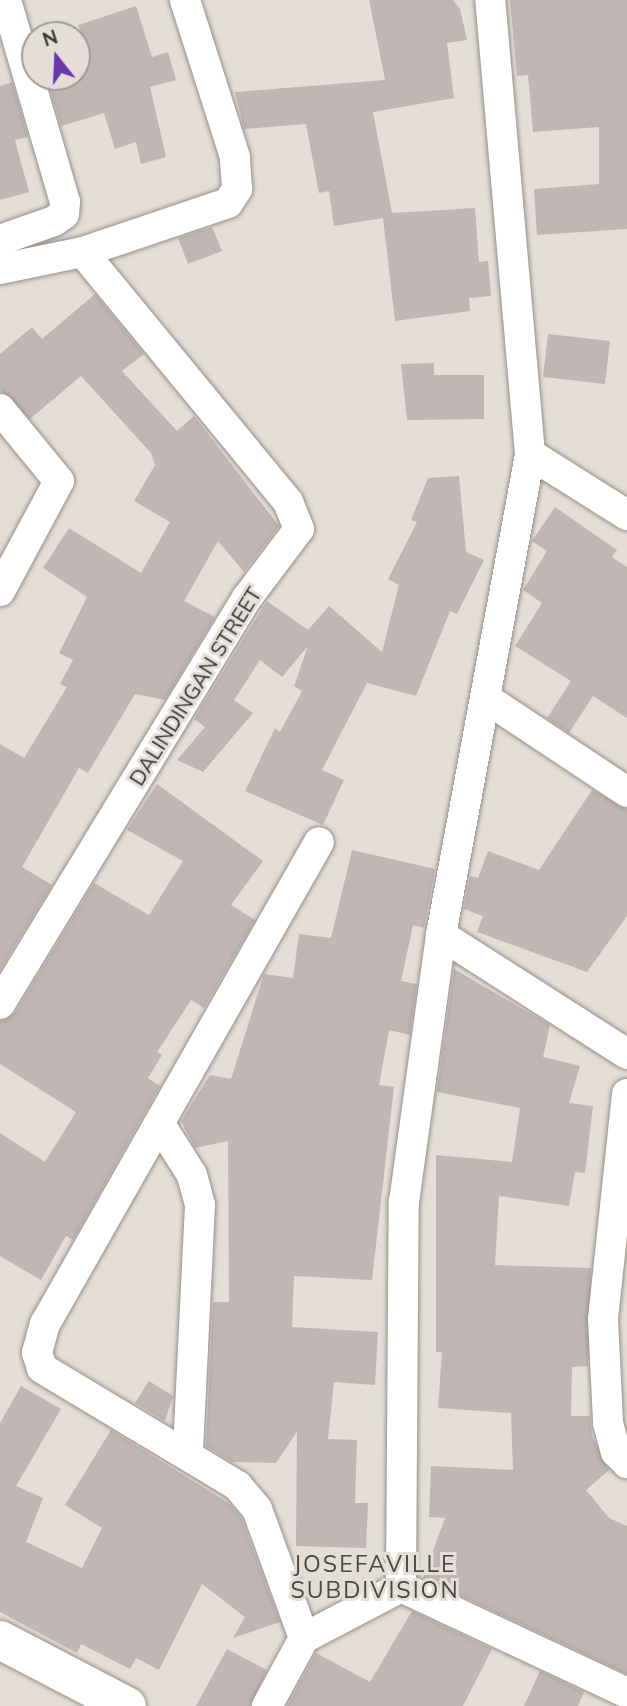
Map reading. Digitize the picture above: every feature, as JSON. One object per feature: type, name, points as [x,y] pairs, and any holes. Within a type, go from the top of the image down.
[{"type":"main road","points":[[0,1640],[127,1706]]},
{"type":"street","points":[[0,240],[54,220],[64,214],[65,202],[6,0]]},
{"type":"street","points":[[0,270],[83,252],[228,203],[237,190],[235,157],[185,0]]},
{"type":"street","points":[[401,1587],[404,1202],[441,935],[487,699],[530,454],[490,0]]},
{"type":"street","name":"DALINDINGAN STREET","points":[[0,1004],[247,598],[299,529],[288,502],[83,252]]},
{"type":"street","points":[[0,409],[59,481],[0,591]]},
{"type":"street","points":[[530,454],[627,515]]},
{"type":"street","points":[[487,699],[627,792]]},
{"type":"street","points":[[304,1637],[257,1509],[238,1486],[42,1368],[37,1353],[45,1324],[161,1126],[319,842]]},
{"type":"street","points":[[441,935],[627,1054]]},
{"type":"street","points":[[627,1094],[603,1320],[608,1423],[616,1452],[627,1463]]},
{"type":"street","points":[[161,1126],[200,1198],[188,1454]]},
{"type":"street","points":[[267,1706],[304,1637],[401,1587]]},
{"type":"street","points":[[401,1587],[627,1693]]},
{"type":"building","points":[[369,0],[453,0],[460,9],[467,40],[447,43],[454,98],[373,112],[392,213],[475,208],[479,262],[488,261],[491,296],[469,298],[470,311],[395,321],[383,218],[334,226],[329,191],[319,193],[306,124],[244,129],[235,92],[385,80]]},
{"type":"building","points":[[510,0],[627,0],[627,229],[537,235],[534,189],[599,184],[599,127],[533,132],[528,75],[517,76]]},
{"type":"building","points":[[136,6],[152,57],[168,52],[176,80],[150,87],[166,157],[141,164],[136,142],[115,149],[104,113],[61,126],[51,91],[91,91],[90,21]]},
{"type":"building","points":[[12,82],[28,137],[15,140],[29,192],[0,200],[0,86]]},
{"type":"building","points":[[212,227],[222,251],[188,264],[178,238]]},
{"type":"building","points":[[95,294],[144,354],[122,371],[177,431],[194,416],[279,526],[244,572],[218,541],[184,601],[215,617],[165,700],[135,694],[88,773],[79,768],[22,867],[52,885],[0,970],[0,744],[24,758],[67,687],[60,684],[73,660],[59,653],[87,597],[43,568],[69,528],[141,573],[170,522],[134,501],[155,465],[151,453],[81,376],[30,419],[0,390],[0,354],[32,327],[42,339]]},
{"type":"building","points":[[548,334],[610,341],[605,384],[543,377]]},
{"type":"building","points":[[434,363],[434,375],[484,375],[484,419],[407,420],[401,364]]},
{"type":"building","points":[[459,476],[466,552],[484,560],[457,614],[450,611],[416,696],[367,683],[322,770],[344,780],[323,825],[245,791],[275,728],[280,732],[302,691],[294,686],[308,646],[282,677],[260,660],[234,700],[253,713],[203,772],[177,760],[205,727],[194,719],[267,601],[308,630],[329,606],[382,652],[399,585],[388,579],[417,522],[411,520],[428,478]]},
{"type":"building","points":[[555,507],[617,550],[612,557],[627,567],[627,718],[593,696],[569,733],[547,718],[571,681],[515,646],[542,603],[523,590],[547,551],[532,541]]},
{"type":"building","points":[[157,784],[263,861],[231,905],[255,920],[204,1008],[191,1000],[157,1052],[162,1055],[148,1078],[160,1086],[73,1240],[66,1236],[41,1280],[0,1256],[0,1133],[45,1162],[76,1112],[0,1064],[0,1021],[15,1013],[94,883],[149,915],[183,861],[127,830]]},
{"type":"building","points":[[592,790],[627,809],[627,916],[587,972],[477,932],[483,916],[464,909],[470,876],[478,878],[488,851],[539,870]]},
{"type":"building","points":[[352,850],[435,869],[424,928],[413,925],[401,981],[417,984],[410,1035],[389,1030],[379,1085],[394,1087],[372,1280],[294,1276],[292,1327],[378,1332],[375,1385],[334,1382],[328,1439],[357,1440],[355,1503],[368,1503],[366,1548],[296,1546],[297,1432],[276,1463],[232,1462],[206,1446],[213,1302],[229,1302],[228,1141],[195,1148],[181,1121],[210,1075],[231,1079],[264,974],[293,978],[299,934],[331,938]]},
{"type":"building","points":[[454,969],[550,1025],[543,1057],[580,1066],[569,1103],[593,1106],[585,1173],[575,1172],[569,1206],[499,1196],[495,1265],[591,1268],[588,1366],[572,1367],[571,1416],[590,1416],[592,1436],[609,1470],[586,1490],[609,1518],[627,1526],[627,1674],[423,1578],[445,1518],[429,1517],[431,1466],[513,1470],[511,1413],[438,1408],[442,1352],[436,1352],[436,1155],[512,1162],[520,1108],[437,1092]]},
{"type":"building","points":[[149,1381],[173,1396],[165,1421],[135,1403]]},
{"type":"building","points":[[21,1386],[61,1409],[16,1486],[43,1498],[26,1542],[82,1568],[102,1528],[65,1505],[111,1430],[230,1504],[241,1517],[280,1622],[233,1638],[245,1617],[202,1584],[159,1670],[136,1658],[130,1669],[81,1644],[77,1653],[0,1612],[0,1423]]},
{"type":"building","points":[[412,1611],[492,1649],[463,1706],[287,1706],[316,1653],[370,1682]]},
{"type":"building","points":[[227,1649],[267,1670],[250,1706],[196,1706]]},
{"type":"building","points":[[540,1671],[584,1692],[578,1706],[524,1706]]},
{"type":"district","name":"JOSEFAVILLE SUBDIVISION","points":[[375,1577]]}]
